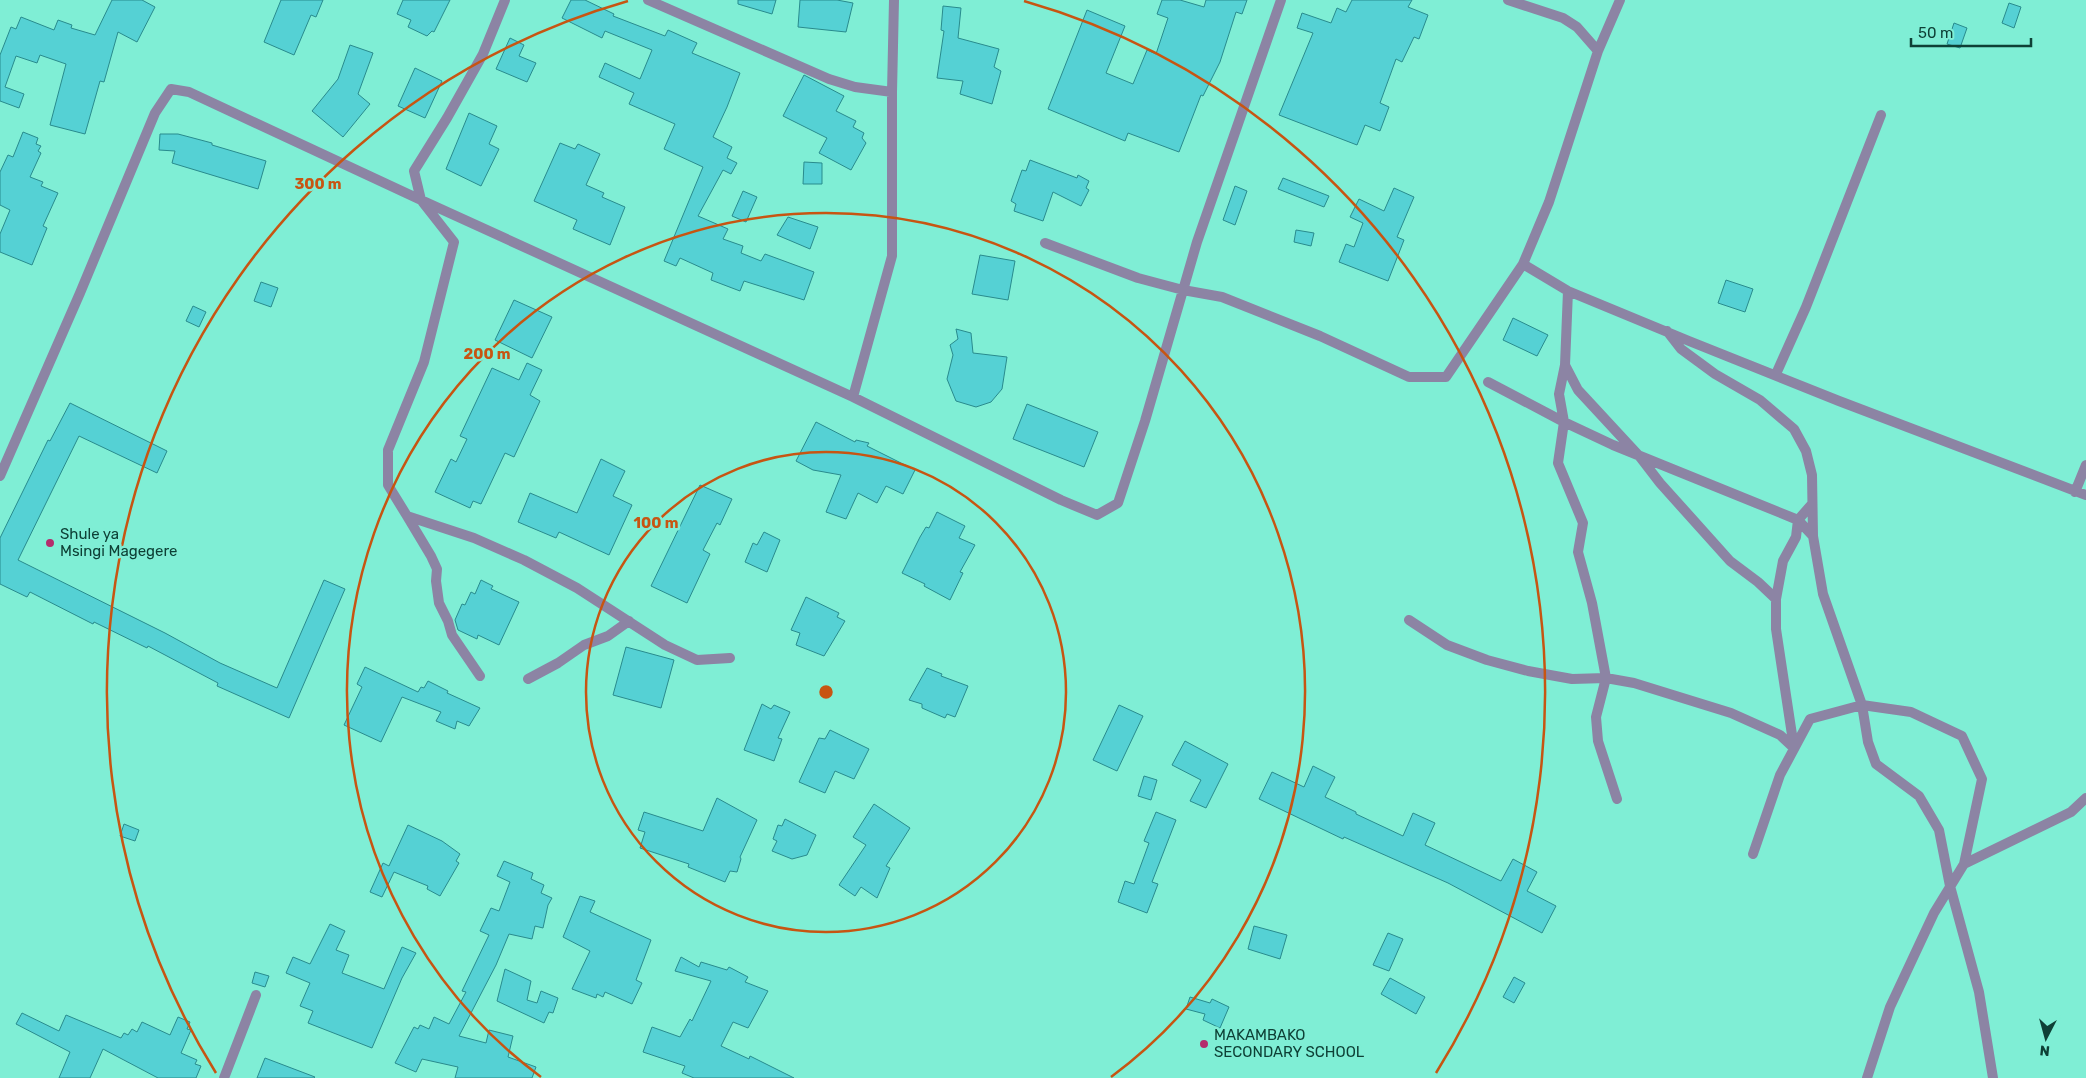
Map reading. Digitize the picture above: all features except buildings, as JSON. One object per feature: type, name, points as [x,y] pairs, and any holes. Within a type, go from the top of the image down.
[{"type":"street","points":[[480,676],[452,635],[448,621],[439,603],[436,581],[437,569],[431,556],[388,485],[388,450],[424,362],[454,242],[421,200],[414,171],[447,118],[483,54],[505,0]]},
{"type":"street","points":[[648,0],[829,79],[855,87],[892,92]]},
{"type":"street","points":[[852,397],[892,256],[894,0]]},
{"type":"street","points":[[0,476],[156,113],[171,89],[189,92],[852,397],[1061,500],[1097,514],[1118,504],[1145,421],[1197,242],[1281,0]]},
{"type":"street","points":[[1508,0],[1563,18],[1578,27],[1598,51]]},
{"type":"street","points":[[1045,243],[1138,278],[1182,290],[1222,297],[1320,336],[1409,377],[1446,377],[1523,264],[1548,202],[1598,51],[1620,0]]},
{"type":"street","points":[[1776,374],[1806,307],[1881,115]]},
{"type":"street","points":[[1523,264],[1568,292],[1776,374],[1839,401],[2086,495]]},
{"type":"street","points":[[1568,292],[1565,365],[1558,394],[1564,422],[1558,463],[1583,523],[1578,552],[1592,603],[1606,678],[1596,717],[1598,741],[1617,799]]},
{"type":"street","points":[[1667,331],[1681,349],[1715,374],[1760,400],[1794,430],[1806,450],[1812,475],[1813,536],[1823,594],[1862,706],[1868,742],[1876,764],[1919,796],[1939,830],[1950,886],[1978,992],[1993,1078]]},
{"type":"street","points":[[1565,365],[1578,390],[1640,456],[1660,483],[1730,560],[1776,599]]},
{"type":"street","points":[[1488,382],[1564,422],[1640,456],[1798,520],[1813,536]]},
{"type":"street","points":[[2075,492],[2086,465]]},
{"type":"street","points":[[1794,748],[1776,629],[1776,599],[1783,560],[1796,537],[1798,520],[1812,504]]},
{"type":"street","points":[[407,516],[474,538],[524,560],[577,588],[665,645],[697,660],[730,658]]},
{"type":"street","points":[[1409,620],[1447,645],[1487,660],[1528,671],[1572,678],[1606,678],[1673,694],[1731,713],[1780,735],[1794,748]]},
{"type":"street","points":[[528,679],[558,663],[584,645],[608,636],[629,621]]},
{"type":"street","points":[[1754,854],[1780,775],[1810,719],[1862,706],[1911,712],[1962,736],[1982,779],[1964,864],[1934,913],[1890,1007],[1867,1078]]},
{"type":"street","points":[[1964,864],[2070,812],[2086,798]]},
{"type":"street","points":[[224,1078],[256,995]]},
{"type":"place","name":"Shule ya Msingi Magegere","points":[[50,543]]},
{"type":"place","name":"MAKAMBAKO SECONDARY SCHOOL","points":[[1204,1044]]}]
